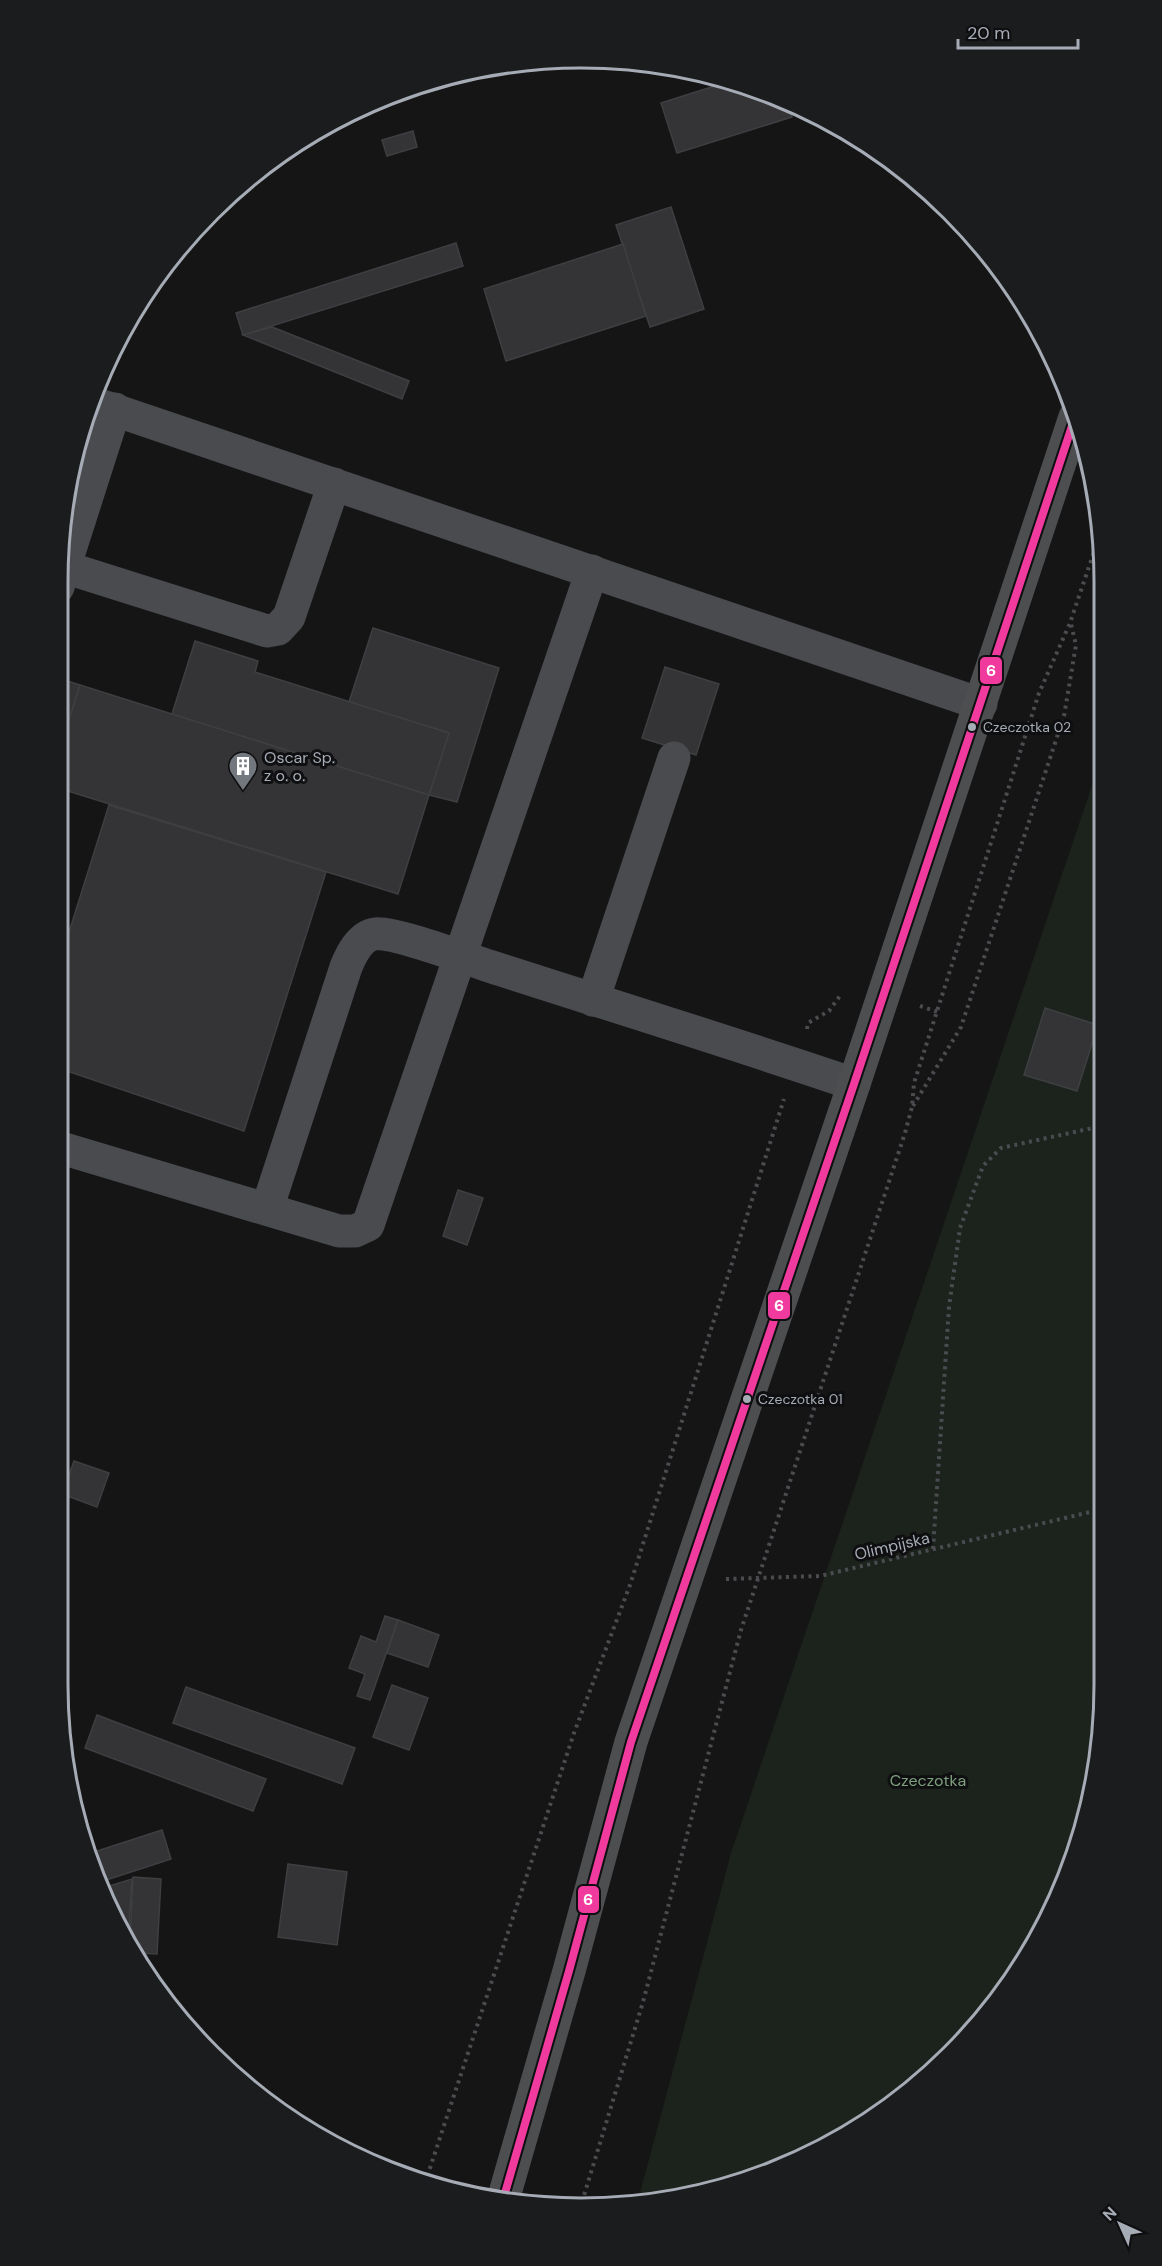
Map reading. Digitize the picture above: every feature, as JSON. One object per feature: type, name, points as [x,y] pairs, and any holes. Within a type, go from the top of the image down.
[{"type":"main road","points":[[505,2193],[569,1971],[631,1742],[683,1582],[854,1084],[1071,429]]},
{"type":"lane","points":[[69,543],[103,406],[981,704]]},
{"type":"lane","points":[[68,579],[267,631],[278,629],[288,617],[334,484]]},
{"type":"lane","points":[[68,1150],[339,1231],[355,1231],[368,1225],[592,571]]},
{"type":"lane","points":[[594,1000],[674,758]]},
{"type":"lane","points":[[267,1209],[346,967],[361,942],[373,934],[388,935],[460,957],[854,1084]]},
{"type":"path","points":[[583,2198],[643,2002],[741,1630],[912,1107],[914,1083],[1039,693],[1070,623],[1093,554]]},
{"type":"path","points":[[912,1107],[962,1027],[1064,716],[1076,645],[1070,623]]},
{"type":"path","points":[[427,2175],[573,1732],[630,1585],[808,1023],[829,1011],[844,989]]},
{"type":"path","points":[[913,1004],[938,1012]]},
{"type":"path","points":[[933,1550],[949,1307],[960,1228],[983,1166],[1001,1148],[1094,1128]]},
{"type":"path","name":"Olimpijska","points":[[683,1582],[759,1576],[820,1576],[1094,1511]]},
{"type":"green space","name":"Czeczotka","points":[[1094,780],[1094,1685],[1093,1719],[1085,1785],[1067,1850],[1042,1912],[1026,1942],[988,1998],[944,2048],[894,2092],[838,2130],[778,2159],[714,2181],[681,2189],[639,2195],[731,1853]]},
{"type":"building","points":[[716,86],[778,107],[791,112],[792,117],[677,153],[661,103]]},
{"type":"building","points":[[413,131],[417,147],[387,156],[382,140]]},
{"type":"building","points":[[671,207],[704,309],[650,327],[616,225]]},
{"type":"building","points":[[456,243],[463,266],[243,335],[236,313]]},
{"type":"building","points":[[623,244],[646,316],[506,361],[484,289]]},
{"type":"building","points":[[272,327],[409,381],[402,399],[243,335]]},
{"type":"building","points":[[373,628],[499,668],[457,802],[429,795],[449,733],[349,702]]},
{"type":"building","points":[[195,641],[258,661],[255,672],[449,733],[429,795],[172,714]]},
{"type":"building","points":[[665,667],[719,684],[696,755],[642,738]]},
{"type":"building","points":[[68,681],[80,685],[68,723]]},
{"type":"building","name":"Oscar Sp. z o. o.","points":[[80,685],[429,795],[398,894],[68,791],[68,723]]},
{"type":"building","points":[[109,805],[326,872],[244,1131],[68,1071],[68,935]]},
{"type":"building","points":[[1045,1008],[1094,1024],[1094,1038],[1077,1091],[1024,1075]]},
{"type":"building","points":[[458,1190],[483,1198],[467,1245],[443,1236]]},
{"type":"building","points":[[74,1461],[109,1473],[97,1507],[68,1496],[68,1478]]},
{"type":"building","points":[[385,1616],[398,1620],[370,1700],[357,1696],[365,1674],[349,1668],[361,1636],[376,1642]]},
{"type":"building","points":[[398,1620],[439,1635],[428,1667],[387,1653]]},
{"type":"building","points":[[392,1685],[428,1698],[409,1750],[373,1737]]},
{"type":"building","points":[[186,1687],[355,1748],[342,1784],[173,1723]]},
{"type":"building","points":[[97,1715],[266,1779],[253,1811],[85,1748]]},
{"type":"building","points":[[162,1830],[171,1859],[106,1880],[96,1852]]},
{"type":"building","points":[[288,1864],[347,1872],[337,1945],[278,1937]]},
{"type":"building","points":[[133,1877],[161,1879],[157,1954],[143,1953],[130,1931]]},
{"type":"building","points":[[132,1879],[129,1927],[120,1912],[109,1886]]},
{"type":"transit line","name":"6","points":[[505,2193],[569,1971],[631,1742],[854,1084],[1071,429]]},
{"type":"place","name":"Czeczotka 02","points":[[972,727]]},
{"type":"place","name":"Oscar Sp. z o. o.","points":[[243,792]]},
{"type":"place","name":"Czeczotka 01","points":[[747,1399]]}]
